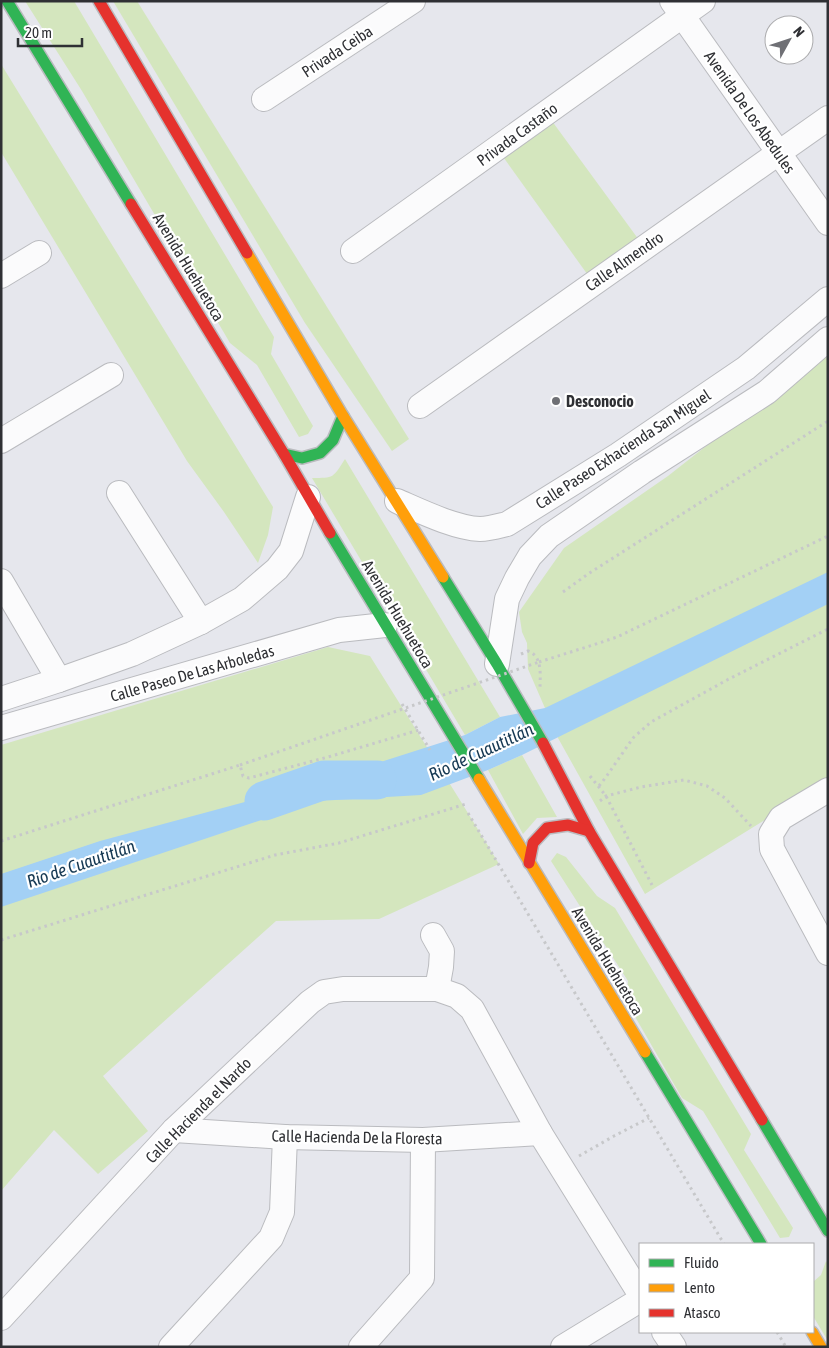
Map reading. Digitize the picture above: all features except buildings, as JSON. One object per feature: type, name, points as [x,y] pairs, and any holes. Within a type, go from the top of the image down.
[{"type":"main road","name":"Avenida Huehuetoca","points":[[7,1],[284,454],[444,723],[760,1243]]},
{"type":"main road","points":[[99,1],[343,416],[520,703],[547,749],[589,831],[823,1229]]},
{"type":"main road","points":[[284,454],[302,458],[320,453],[333,440],[343,416]]},
{"type":"main road","points":[[530,863],[532,843],[547,828],[568,824],[589,831]]},
{"type":"main road","points":[[813,1333],[821,1347]]},
{"type":"street","name":"Privada Castaño","points":[[353,251],[677,9],[703,1]]},
{"type":"street","name":"Privada Ceiba","points":[[264,99],[411,2]]},
{"type":"street","name":"Avenida De Los Abedules","points":[[677,9],[828,223]]},
{"type":"street","name":"Calle Almendro","points":[[420,406],[828,118]]},
{"type":"street","points":[[1,276],[39,253]]},
{"type":"street","name":"Calle Paseo Exhacienda San Miguel","points":[[397,501],[462,526],[480,529],[507,524],[618,455],[746,368],[828,299]]},
{"type":"street","name":"Calle Paseo Exhacienda San Miguel","points":[[497,664],[507,599],[530,556],[549,536],[642,472],[767,392],[828,339]]},
{"type":"street","points":[[746,368],[767,392]]},
{"type":"street","points":[[1,441],[111,376]]},
{"type":"street","points":[[119,494],[201,622]]},
{"type":"street","name":"Calle Paseo De Las Arboledas","points":[[1,699],[132,654],[201,622],[242,599],[277,569],[290,551],[308,497]]},
{"type":"street","points":[[1,580],[59,680]]},
{"type":"street","name":"Calle Paseo De Las Arboledas","points":[[1,728],[339,630],[385,625]]},
{"type":"street","points":[[827,951],[772,842],[781,818],[828,790]]},
{"type":"street","points":[[433,935],[442,951],[437,989]]},
{"type":"street","name":"Calle Hacienda el Nardo","points":[[1,1318],[174,1130],[310,1002],[324,992],[343,989],[437,989],[458,996],[472,1009],[540,1133],[639,1292]]},
{"type":"street","name":"Calle Hacienda De la Floresta","points":[[174,1130],[285,1137],[422,1140],[540,1133]]},
{"type":"street","points":[[171,1347],[271,1238],[282,1212],[285,1137]]},
{"type":"street","points":[[361,1347],[422,1278],[422,1140]]},
{"type":"street","points":[[564,1347],[639,1301]]},
{"type":"street","points":[[665,1333],[674,1347]]},
{"type":"path","points":[[563,592],[588,574],[828,421]]},
{"type":"path","points":[[1,841],[240,765],[617,637],[828,536]]},
{"type":"path","points":[[579,811],[633,738],[651,722],[727,680],[828,629]]},
{"type":"path","points":[[539,662],[541,696]]},
{"type":"path","points":[[240,765],[243,776],[249,778],[444,723]]},
{"type":"path","points":[[579,811],[606,796],[641,787],[684,780],[707,786],[725,798],[772,842]]},
{"type":"path","points":[[1,940],[275,855],[339,843],[463,805],[486,792]]},
{"type":"path","points":[[459,798],[723,1243]]},
{"type":"path","points":[[561,1165],[649,1118]]},
{"type":"path","points":[[778,1333],[786,1347]]},
{"type":"green space","points":[[25,1],[74,1],[274,337],[271,354],[313,426],[308,434],[299,437],[257,365],[230,343],[82,91]]},
{"type":"green space","points":[[113,1],[137,1],[409,439],[392,451],[305,323]]},
{"type":"green space","points":[[1,64],[273,507],[268,535],[258,563],[187,461],[1,152]]},
{"type":"green space","points":[[549,117],[639,240],[590,278],[501,154]]},
{"type":"green space","points":[[828,350],[828,781],[645,894],[558,738],[528,669],[527,643],[522,632],[519,612],[564,548],[668,476]]},
{"type":"green space","points":[[345,459],[500,717],[465,735],[312,478],[332,476]]},
{"type":"green space","points":[[328,647],[370,656],[499,864],[379,919],[276,921],[103,1076],[148,1131],[98,1174],[54,1130],[1,1191],[1,745]]},
{"type":"green space","points":[[522,755],[557,817],[537,818],[523,834],[488,770]]},
{"type":"green space","points":[[557,853],[566,857],[597,896],[615,908],[751,1134],[744,1150],[793,1228],[789,1237],[780,1238],[703,1111],[682,1098],[626,1001],[628,981],[551,861]]},
{"type":"green space","points":[[826,1261],[828,1264],[828,1341],[814,1318],[814,1281],[821,1275]]},
{"type":"water","points":[[828,572],[828,604],[488,770],[421,795],[318,801],[1,907],[1,874],[100,841],[315,783],[465,735],[500,717],[545,708]]},
{"type":"waterway","name":"Rio de Cuautitlán","points":[[264,801],[324,780],[377,780]]},
{"type":"traffic: fast","points":[[7,1],[131,204]]},
{"type":"traffic: fast","points":[[284,454],[302,458],[320,453],[333,440],[343,416]]},
{"type":"traffic: fast","points":[[330,533],[479,779]]},
{"type":"traffic: fast","points":[[443,577],[543,743]]},
{"type":"traffic: fast","points":[[645,1052],[760,1243]]},
{"type":"traffic: fast","points":[[762,1120],[828,1231]]},
{"type":"traffic: slow","points":[[247,253],[343,416],[443,577]]},
{"type":"traffic: slow","points":[[479,779],[645,1052]]},
{"type":"traffic: slow","points":[[813,1333],[821,1347]]},
{"type":"traffic: jam","points":[[99,1],[247,253]]},
{"type":"traffic: jam","points":[[131,204],[284,454],[330,533]]},
{"type":"traffic: jam","points":[[543,743],[589,831],[762,1120]]},
{"type":"traffic: jam","points":[[529,863],[533,843],[547,828],[568,825],[589,831]]},
{"type":"place","name":"Desconocio","points":[[556,401]]}]
